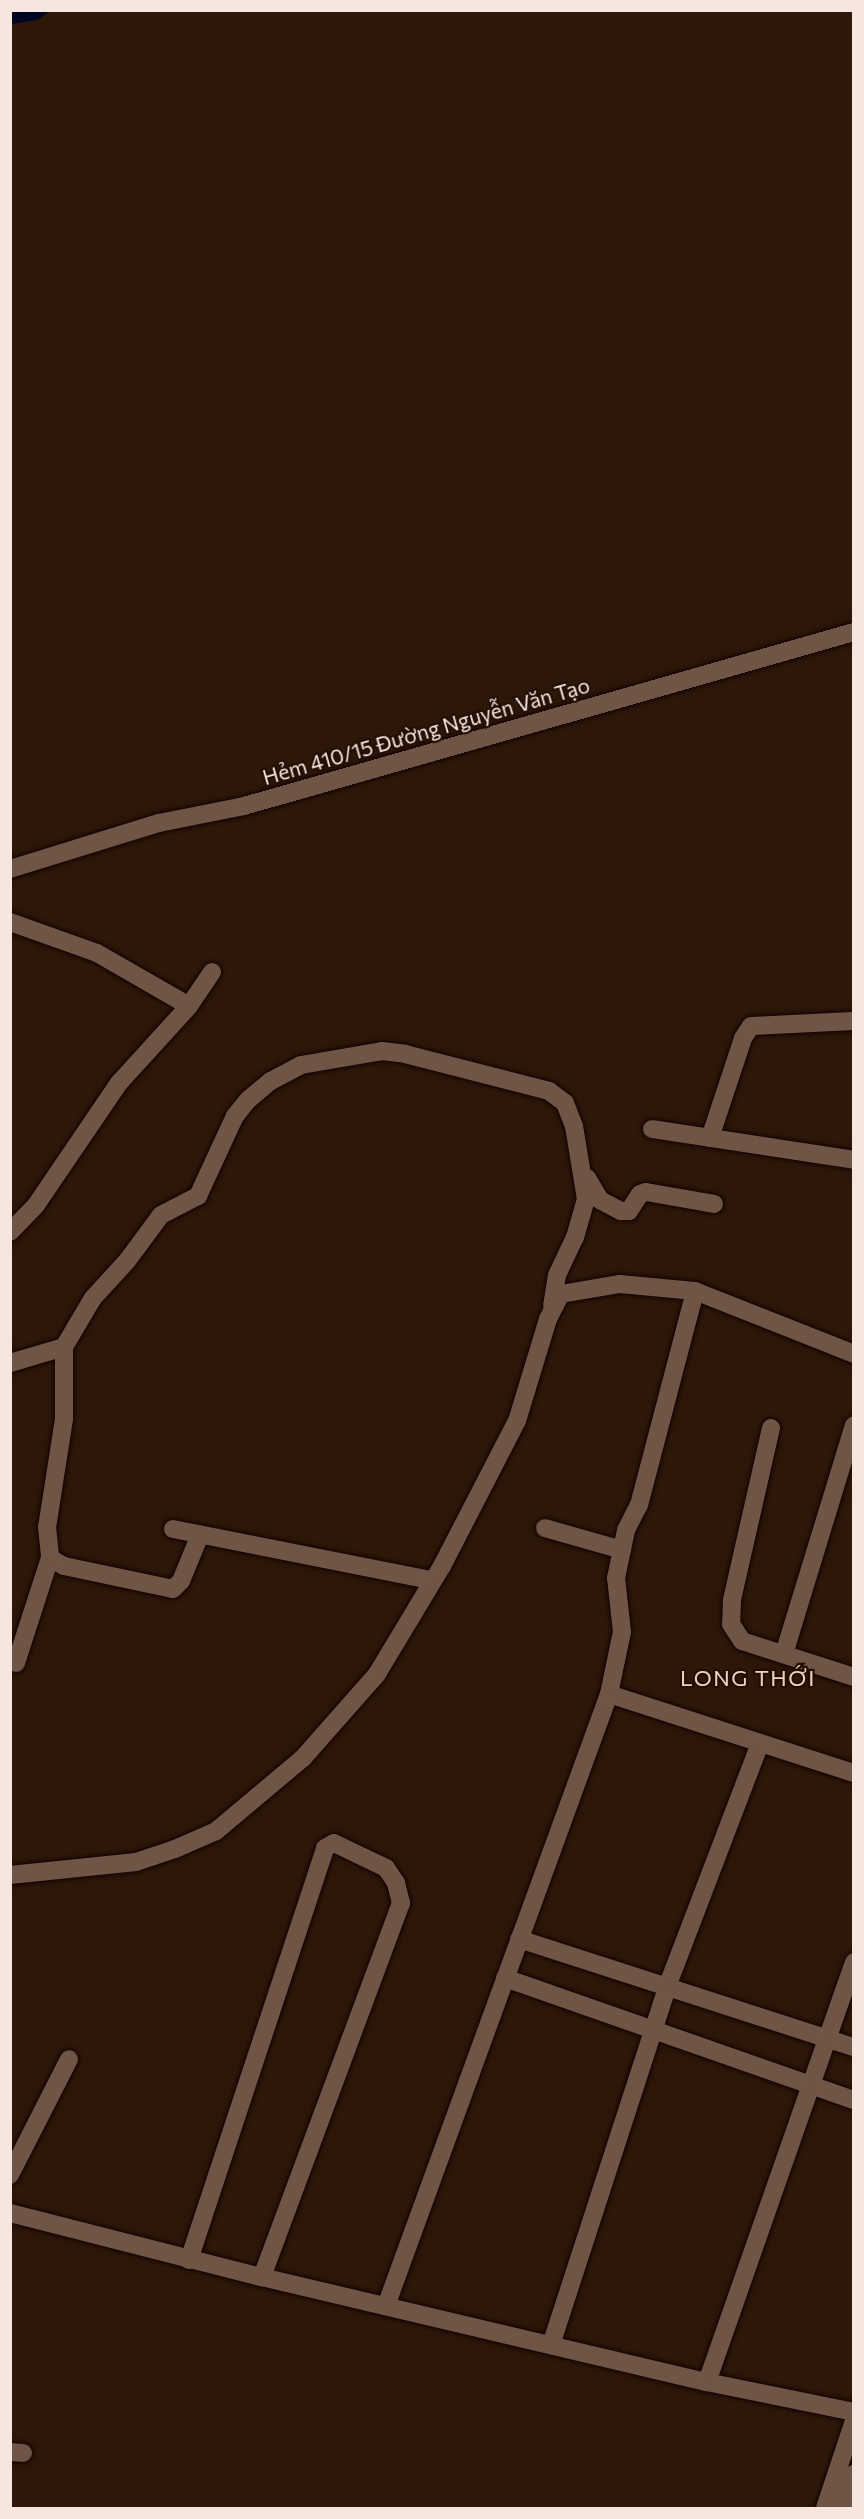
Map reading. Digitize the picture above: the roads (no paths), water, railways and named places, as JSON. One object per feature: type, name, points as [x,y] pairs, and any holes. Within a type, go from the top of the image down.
[{"type":"street","name":"Hẻm 410/15 Đường Nguyễn Văn Tạo","points":[[10,868],[159,824],[244,806],[854,632]]},
{"type":"street","points":[[10,922],[97,953],[189,1006]]},
{"type":"street","points":[[10,1232],[36,1205],[119,1083],[189,1006],[212,972]]},
{"type":"street","points":[[710,1138],[743,1038],[752,1026],[854,1021]]},
{"type":"street","points":[[10,1875],[136,1862],[216,1831],[303,1758],[377,1674],[431,1580],[442,1566],[517,1421],[552,1310],[557,1275],[575,1237],[586,1199],[581,1167],[565,1103],[549,1091],[405,1054],[382,1051],[302,1065],[271,1081],[248,1100],[235,1116],[198,1196],[161,1215],[127,1262],[93,1298],[64,1347],[64,1419],[49,1515],[50,1558],[16,1663]]},
{"type":"street","points":[[652,1129],[854,1160]]},
{"type":"street","points":[[581,1167],[600,1200],[621,1211],[629,1211],[640,1194],[646,1192],[714,1204]]},
{"type":"street","points":[[552,1310],[561,1294],[570,1290],[620,1284],[695,1291],[854,1354]]},
{"type":"street","points":[[386,2306],[609,1694],[622,1632],[616,1578],[626,1530],[639,1505],[695,1291]]},
{"type":"street","points":[[10,1363],[64,1347]]},
{"type":"street","points":[[784,1654],[854,1425]]},
{"type":"street","points":[[771,1428],[732,1600],[731,1624],[742,1641],[854,1677]]},
{"type":"street","points":[[545,1528],[622,1550]]},
{"type":"street","points":[[173,1529],[431,1580]]},
{"type":"street","points":[[50,1558],[64,1566],[173,1589],[181,1581],[200,1535]]},
{"type":"street","points":[[609,1694],[854,1773]]},
{"type":"street","points":[[551,2345],[667,1987],[760,1743]]},
{"type":"street","points":[[189,2260],[325,1848],[334,1843],[386,1868],[396,1883],[401,1903],[262,2277]]},
{"type":"street","points":[[519,1939],[854,2048]]},
{"type":"street","points":[[707,2382],[854,1962]]},
{"type":"street","points":[[505,1978],[854,2100]]},
{"type":"street","points":[[10,2175],[69,2059]]},
{"type":"street","points":[[10,2213],[189,2260],[707,2382],[854,2412]]},
{"type":"street","points":[[825,2508],[854,2421]]},
{"type":"street","points":[[842,2508],[854,2474]]},
{"type":"water","points":[[10,11],[49,11],[38,20],[11,24]]},
{"type":"district","name":"LONG THỚI","points":[[748,1678]]}]
